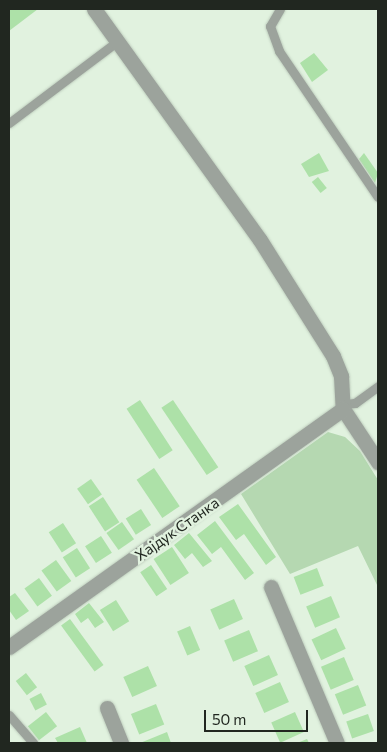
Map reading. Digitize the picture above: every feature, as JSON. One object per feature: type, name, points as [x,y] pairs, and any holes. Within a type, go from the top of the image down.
[{"type":"street","points":[[94,9],[260,240],[328,347],[341,376],[343,406],[378,462]]},
{"type":"street","name":"Хајдук Станка","points":[[9,647],[343,406]]},
{"type":"street","points":[[271,587],[337,743]]},
{"type":"street","points":[[107,708],[121,743]]},
{"type":"lane","points":[[280,9],[270,26],[279,50],[378,197]]},
{"type":"lane","points":[[9,123],[118,40]]},
{"type":"lane","points":[[343,406],[355,403],[378,386]]},
{"type":"lane","points":[[9,715],[33,743]]},
{"type":"green space","points":[[328,432],[345,437],[360,451],[378,480],[378,587],[358,546],[290,574],[241,494]]},
{"type":"building","points":[[9,9],[38,9],[9,31]]},
{"type":"building","points":[[314,53],[328,70],[312,82],[300,63]]},
{"type":"building","points":[[319,153],[329,171],[309,177],[301,164]]},
{"type":"building","points":[[364,153],[378,173],[375,183],[359,159]]},
{"type":"building","points":[[318,177],[327,188],[321,193],[312,182]]},
{"type":"building","points":[[140,400],[173,450],[159,459],[127,409]]},
{"type":"building","points":[[173,400],[218,467],[207,475],[161,408]]},
{"type":"building","points":[[154,468],[180,506],[162,518],[137,480]]},
{"type":"building","points":[[91,479],[102,495],[88,504],[77,489]]},
{"type":"building","points":[[103,497],[119,522],[105,531],[89,506]]},
{"type":"building","points":[[238,504],[276,557],[266,565],[244,534],[236,540],[219,517]]},
{"type":"building","points":[[141,509],[151,525],[136,535],[126,519]]},
{"type":"building","points":[[215,521],[254,573],[245,580],[221,547],[212,554],[197,535]]},
{"type":"building","points":[[122,522],[134,539],[118,550],[106,533]]},
{"type":"building","points":[[63,523],[76,543],[62,552],[49,532]]},
{"type":"building","points":[[189,533],[212,561],[203,567],[192,553],[185,559],[174,545]]},
{"type":"building","points":[[101,536],[112,553],[96,563],[85,546]]},
{"type":"building","points":[[172,547],[189,573],[170,585],[154,559]]},
{"type":"building","points":[[77,548],[90,568],[76,577],[63,557]]},
{"type":"building","points":[[56,560],[71,581],[57,592],[41,571]]},
{"type":"building","points":[[151,565],[167,589],[156,596],[140,572]]},
{"type":"building","points":[[317,568],[324,586],[300,595],[294,577]]},
{"type":"building","points":[[39,578],[52,596],[37,606],[24,589]]},
{"type":"building","points":[[15,593],[29,611],[16,620],[9,610],[9,597]]},
{"type":"building","points":[[331,596],[340,617],[315,628],[306,607]]},
{"type":"building","points":[[234,599],[243,619],[219,630],[210,610]]},
{"type":"building","points":[[116,600],[129,621],[113,631],[100,610]]},
{"type":"building","points":[[89,603],[104,622],[95,628],[88,618],[81,623],[75,614]]},
{"type":"building","points":[[70,619],[104,665],[95,672],[61,625]]},
{"type":"building","points":[[190,626],[200,650],[187,655],[177,631]]},
{"type":"building","points":[[336,628],[346,649],[321,660],[312,639]]},
{"type":"building","points":[[249,630],[258,651],[233,662],[224,641]]},
{"type":"building","points":[[269,655],[278,675],[253,686],[244,666]]},
{"type":"building","points":[[344,657],[354,680],[331,690],[321,667]]},
{"type":"building","points":[[148,666],[157,686],[132,697],[123,677]]},
{"type":"building","points":[[26,673],[37,687],[27,695],[16,681]]},
{"type":"building","points":[[280,682],[289,702],[264,713],[255,693]]},
{"type":"building","points":[[358,685],[366,705],[343,715],[335,694]]},
{"type":"building","points":[[41,693],[47,705],[35,710],[29,699]]},
{"type":"building","points":[[156,704],[164,724],[139,735],[131,714]]},
{"type":"building","points":[[46,712],[57,726],[39,740],[28,726]]},
{"type":"building","points":[[295,712],[304,732],[280,743],[271,723]]},
{"type":"building","points":[[368,714],[374,731],[352,739],[346,721]]},
{"type":"building","points":[[80,727],[87,743],[58,743],[55,738]]},
{"type":"building","points":[[167,732],[171,743],[140,743]]},
{"type":"building","points":[[307,739],[309,743],[297,743]]}]
